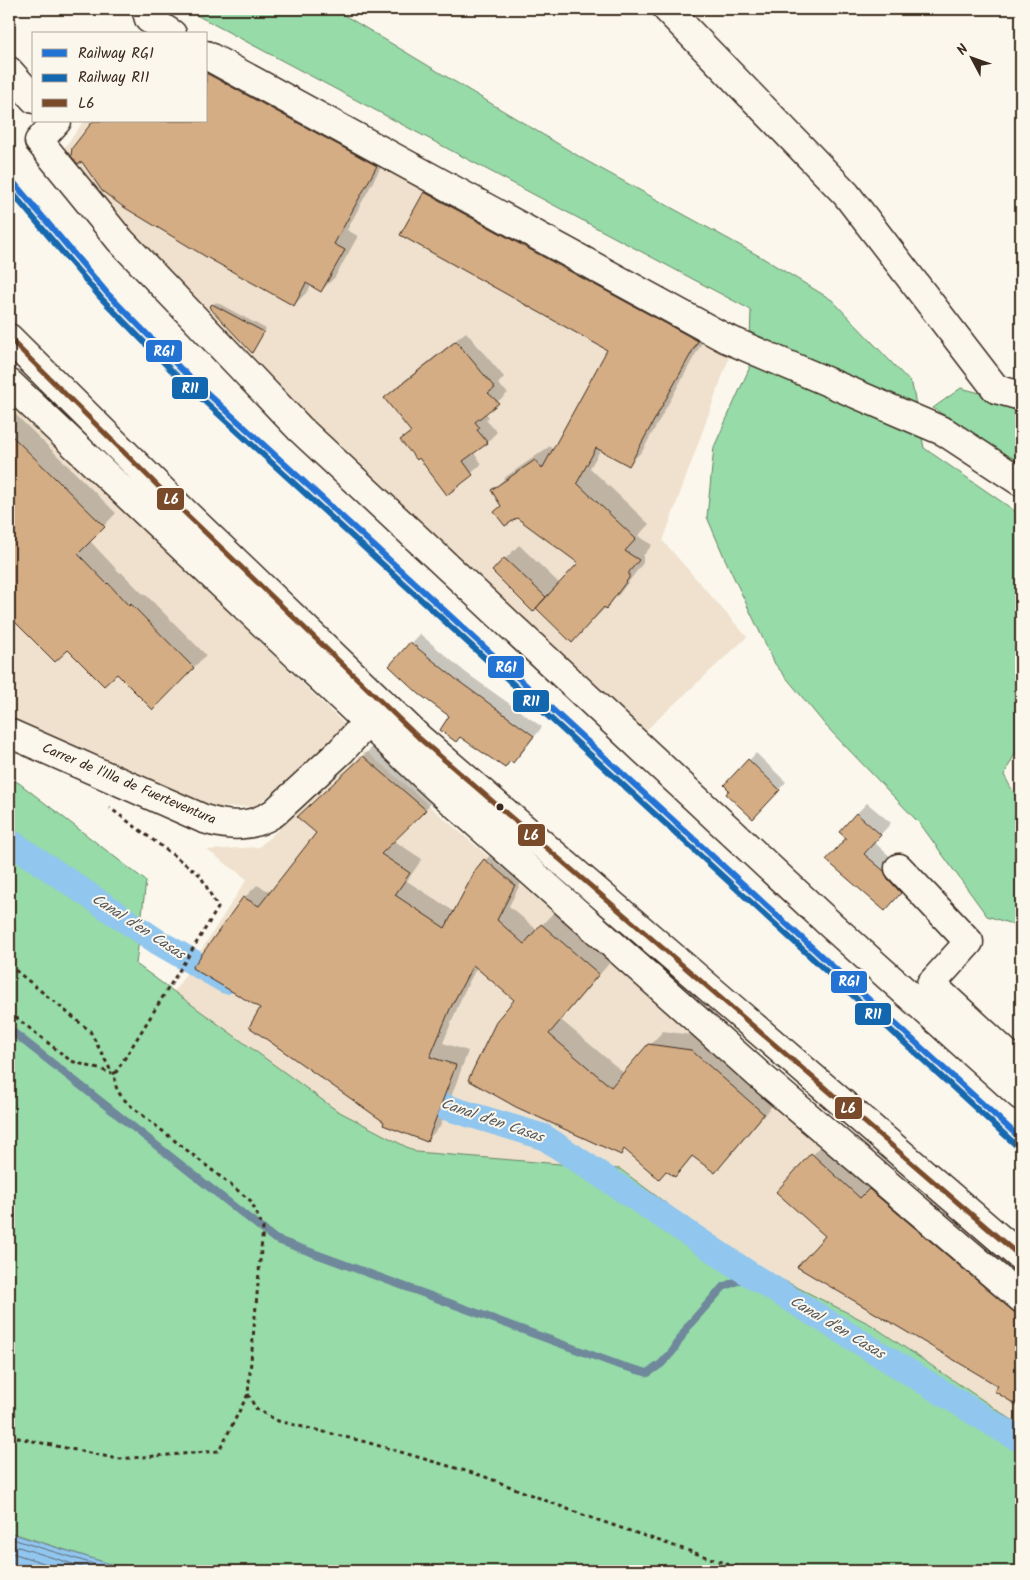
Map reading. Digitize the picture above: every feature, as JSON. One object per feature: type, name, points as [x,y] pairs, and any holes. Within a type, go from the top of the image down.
[{"type":"street","points":[[667,9],[846,194],[996,390],[1021,396]]},
{"type":"street","points":[[143,21],[168,32]]},
{"type":"street","points":[[208,56],[726,338],[946,432],[1021,482]]},
{"type":"street","points":[[9,71],[32,97]]},
{"type":"street","points":[[55,122],[39,141],[119,239],[300,429],[824,918],[1021,1067]]},
{"type":"street","points":[[9,338],[183,511],[376,713],[437,788],[758,1074],[1021,1298]]},
{"type":"street","points":[[9,383],[221,585],[334,689],[419,738],[1021,1257]]},
{"type":"street","name":"Carrer de l'Illa de Fuerteventura","points":[[9,733],[204,819],[234,825],[262,821],[285,804],[341,751],[376,713]]},
{"type":"street","points":[[899,868],[969,942],[923,993]]},
{"type":"street","points":[[923,993],[1021,1096]]},
{"type":"path","points":[[9,1436],[118,1459],[219,1451],[248,1394],[264,1228],[251,1200],[125,1101],[117,1091],[115,1083],[115,1074],[218,908],[200,875],[107,806],[110,777]]},
{"type":"path","points":[[9,965],[90,1031],[111,1071],[115,1074]]},
{"type":"path","points":[[9,1012],[72,1061],[115,1074]]},
{"type":"path","points":[[248,1394],[256,1410],[278,1422],[366,1442],[482,1476],[584,1515],[748,1571]]},
{"type":"shaded area","points":[[208,63],[731,352],[663,541],[747,637],[643,733],[461,564],[277,388],[59,155],[83,122],[208,122]]},
{"type":"shaded area","points":[[9,403],[133,518],[345,725],[295,776],[255,806],[218,808],[9,716]]},
{"type":"shaded area","points":[[366,751],[1021,1316],[1021,1426],[870,1324],[741,1259],[620,1169],[416,1152],[336,1110],[174,992],[247,879],[207,850],[259,847]]},
{"type":"green space","points":[[185,9],[334,9],[585,160],[761,257],[832,300],[912,384],[924,448],[1021,515],[1021,742],[1004,775],[1021,806],[1021,927],[987,916],[921,825],[826,726],[775,664],[725,559],[707,517],[714,447],[749,369],[751,310]]},
{"type":"green space","points":[[961,388],[1021,404],[1021,465],[933,408]]},
{"type":"green space","points":[[9,778],[19,783],[146,881],[136,964],[336,1110],[416,1152],[620,1169],[741,1259],[870,1324],[1021,1426],[1021,1571],[132,1571],[9,1532]]},
{"type":"water","points":[[9,1532],[16,1535],[132,1571],[9,1571]]},
{"type":"building","points":[[208,74],[377,166],[334,244],[345,250],[321,292],[306,283],[294,306],[208,258],[122,206],[102,191],[82,162],[78,164],[71,156],[72,148],[92,122],[208,122]]},
{"type":"building","points":[[424,192],[698,341],[629,466],[596,448],[577,483],[636,539],[625,551],[639,560],[629,572],[629,578],[606,609],[604,607],[572,643],[536,608],[578,563],[517,518],[505,526],[494,512],[501,506],[491,490],[535,460],[542,469],[607,350],[400,235]]},
{"type":"building","points":[[212,304],[264,332],[252,353],[209,307]]},
{"type":"building","points":[[456,341],[495,388],[488,393],[499,403],[475,422],[480,428],[477,430],[488,443],[463,461],[473,475],[447,495],[419,458],[417,460],[400,440],[411,432],[384,398]]},
{"type":"building","points":[[9,433],[105,527],[78,554],[194,668],[153,710],[117,674],[104,686],[68,650],[55,662],[9,616]]},
{"type":"building","points":[[504,558],[546,597],[533,612],[492,571]]},
{"type":"building","points":[[410,642],[457,680],[534,736],[513,763],[510,761],[505,768],[460,737],[456,742],[440,730],[449,716],[419,694],[389,666]]},
{"type":"building","points":[[363,756],[426,810],[381,854],[410,873],[395,895],[445,928],[476,869],[484,859],[515,885],[497,920],[524,944],[541,924],[599,974],[549,1034],[611,1087],[648,1044],[691,1050],[764,1114],[715,1173],[692,1156],[675,1177],[666,1171],[659,1179],[624,1149],[621,1155],[516,1107],[468,1080],[497,1020],[514,1000],[473,965],[450,1009],[430,1057],[456,1065],[427,1142],[383,1125],[384,1122],[249,1027],[260,1008],[192,968],[243,897],[259,906],[316,833],[297,817]]},
{"type":"building","points":[[748,759],[780,790],[753,819],[726,794],[729,790],[724,785]]},
{"type":"building","points":[[856,813],[881,835],[864,854],[884,871],[888,879],[901,893],[885,911],[826,860],[846,838],[839,832]]},
{"type":"building","points":[[811,1153],[860,1198],[869,1189],[1021,1318],[1021,1408],[994,1391],[998,1386],[797,1267],[825,1236],[776,1192]]},
{"type":"waterway","name":"Canal d'en Casas","points":[[9,841],[158,942],[226,981]]},
{"type":"waterway","points":[[9,1029],[275,1239],[619,1365],[648,1373],[661,1364],[673,1351],[688,1326],[723,1287],[751,1275]]},
{"type":"waterway","name":"Canal d'en Casas","points":[[410,1086],[445,1107],[544,1137],[751,1275],[1021,1440]]},
{"type":"rail line","name":"RG1","points":[[9,177],[107,293],[181,369],[1021,1139]]},
{"type":"rail line","name":"R11","points":[[9,189],[101,298],[176,375],[1016,1145]]},
{"type":"transit line","name":"L6","points":[[9,338],[183,511],[419,738],[1021,1257]]}]
